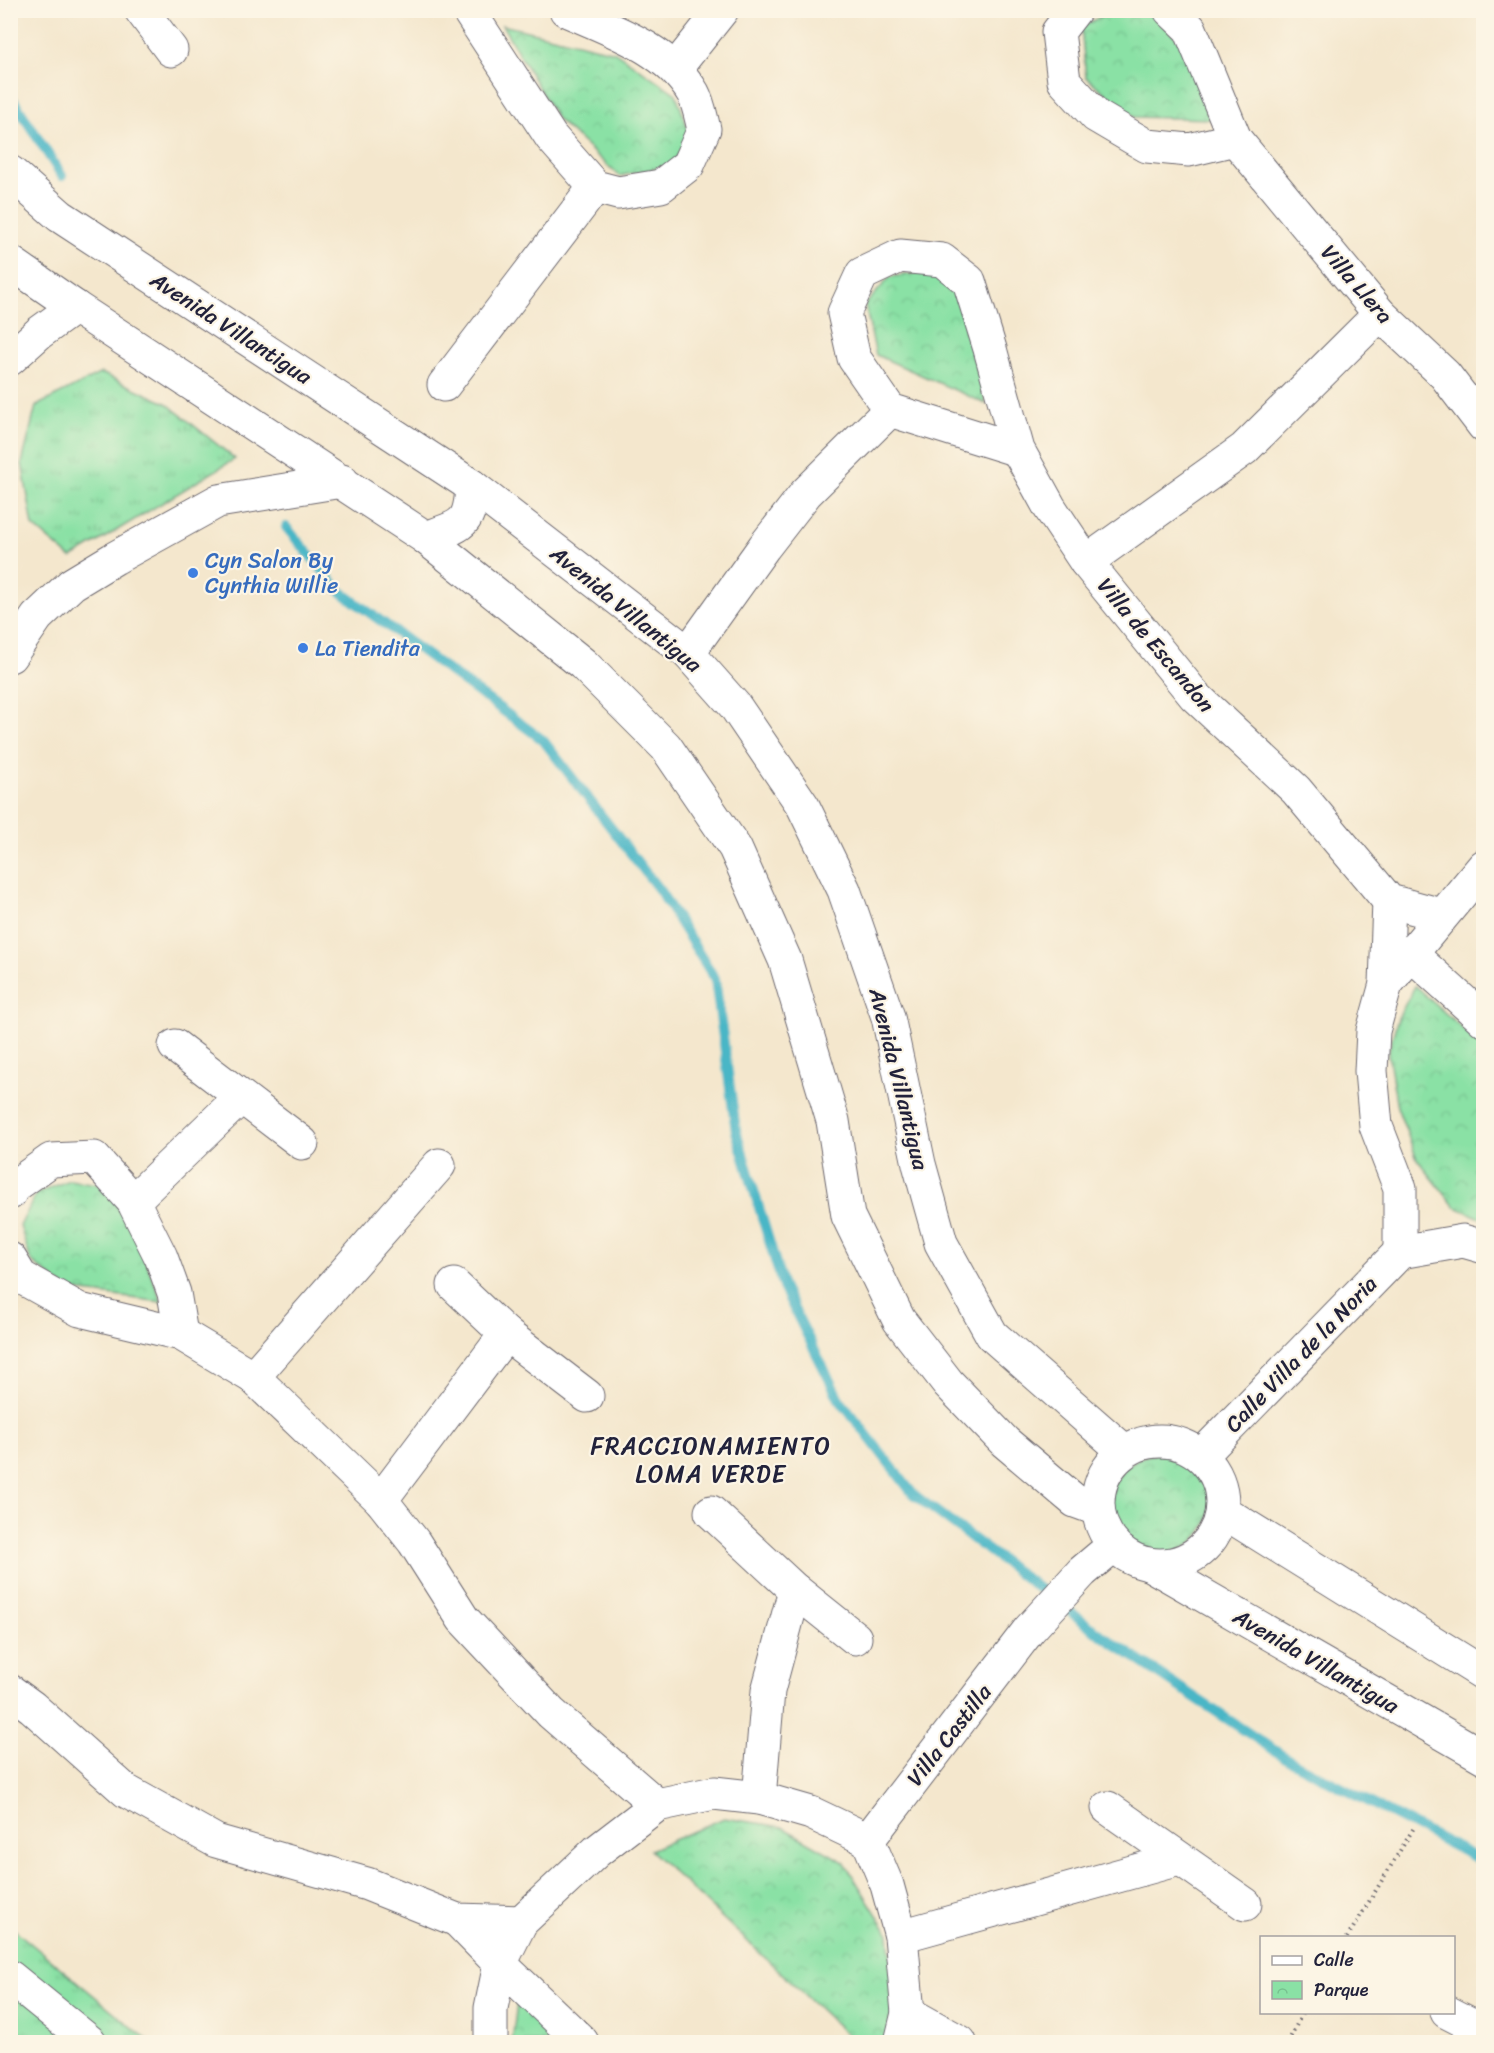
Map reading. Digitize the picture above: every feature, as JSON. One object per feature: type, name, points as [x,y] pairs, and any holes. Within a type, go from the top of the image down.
[{"type":"street","points":[[141,10],[171,50]]},
{"type":"street","points":[[468,10],[551,137],[595,187],[618,193],[661,186],[688,165],[704,129],[694,94],[675,69],[635,40],[566,10]]},
{"type":"street","points":[[675,69],[722,10]]},
{"type":"street","points":[[1075,10],[1058,33],[1064,81],[1096,116],[1147,146],[1189,150],[1235,140]]},
{"type":"street","name":"Villa Llera","points":[[1170,10],[1190,29],[1235,140],[1380,314],[1445,375],[1484,426]]},
{"type":"street","name":"Avenida Villantigua","points":[[10,172],[60,216],[471,486],[688,653],[735,706],[797,797],[844,890],[888,1017],[919,1164],[941,1243],[992,1335],[1124,1451]]},
{"type":"street","points":[[444,385],[595,187]]},
{"type":"street","name":"Villa de Escandon","points":[[890,410],[854,358],[844,313],[862,274],[900,256],[942,260],[969,281],[1018,450],[1050,508],[1086,562],[1195,696],[1296,790],[1389,901]]},
{"type":"street","points":[[10,262],[426,538],[583,664],[666,747],[735,848],[785,960],[832,1121],[848,1215],[899,1320],[948,1383],[1005,1443],[1075,1501],[1097,1509]]},
{"type":"street","points":[[10,359],[39,333],[75,307]]},
{"type":"street","points":[[1086,562],[1244,449],[1380,314]]},
{"type":"street","points":[[688,653],[806,494],[890,410],[1018,450]]},
{"type":"street","points":[[10,656],[37,616],[72,584],[218,501],[342,481]]},
{"type":"street","points":[[426,538],[456,527],[464,520],[470,509],[471,486]]},
{"type":"street","points":[[1386,984],[1484,866]]},
{"type":"street","points":[[1441,915],[1389,901],[1386,984],[1373,1031],[1371,1071],[1376,1126],[1400,1188],[1400,1252],[1463,1241],[1484,1247]]},
{"type":"street","points":[[1411,954],[1484,1020]]},
{"type":"street","points":[[175,1046],[302,1143]]},
{"type":"street","points":[[133,1201],[242,1097]]},
{"type":"street","points":[[10,1193],[13,1187],[51,1160],[94,1158],[133,1201],[161,1257],[174,1293],[181,1334]]},
{"type":"street","points":[[253,1377],[438,1166]]},
{"type":"street","name":"Calle Villa de la Noria","points":[[1201,1456],[1400,1252]]},
{"type":"street","points":[[10,1258],[21,1277],[80,1310],[181,1334],[253,1377],[381,1500],[414,1542],[464,1619],[551,1713],[657,1805]]},
{"type":"street","points":[[454,1285],[506,1334],[587,1396]]},
{"type":"street","points":[[381,1500],[506,1334]]},
{"type":"street","points":[[1150,1440],[1178,1442],[1201,1456],[1214,1472],[1221,1491],[1222,1510],[1216,1530],[1205,1547],[1188,1558],[1169,1564],[1149,1564],[1130,1558],[1114,1545],[1102,1528],[1097,1509],[1098,1492],[1103,1476],[1112,1462],[1124,1451],[1150,1440]]},
{"type":"street","points":[[1222,1510],[1484,1674]]},
{"type":"street","points":[[711,1512],[795,1590],[855,1638]]},
{"type":"street","name":"Villa Castilla","points":[[868,1840],[1029,1630],[1082,1572],[1114,1545]]},
{"type":"street","name":"Avenida Villantigua","points":[[1149,1564],[1484,1757]]},
{"type":"street","points":[[759,1798],[768,1691],[795,1590]]},
{"type":"street","points":[[10,1691],[32,1707],[126,1791],[216,1841],[367,1884],[457,1920],[521,1922]]},
{"type":"street","points":[[491,2043],[491,2008],[500,1964],[521,1922],[597,1851],[657,1805],[714,1793],[759,1798],[811,1813],[868,1840],[887,1885],[901,1936],[905,2028],[960,2043]]},
{"type":"street","points":[[1108,1808],[1245,1904]]},
{"type":"street","points":[[901,1936],[1179,1858]]},
{"type":"street","points":[[457,1920],[582,2043]]},
{"type":"street","points":[[10,1977],[90,2043]]},
{"type":"street","points":[[1449,2014],[1484,2031]]},
{"type":"path","points":[[1348,1936],[1415,1826]]},
{"type":"path","points":[[1288,2043],[1302,2014]]},
{"type":"green space","points":[[1109,11],[1150,11],[1181,42],[1213,119],[1134,117],[1086,77],[1081,28]]},
{"type":"green space","points":[[502,25],[615,52],[676,94],[690,135],[672,165],[619,176],[557,119]]},
{"type":"green space","points":[[926,272],[958,293],[986,404],[876,355],[865,305],[890,277]]},
{"type":"green space","points":[[101,373],[166,403],[235,459],[71,558],[33,526],[22,463],[36,406]]},
{"type":"green space","points":[[1415,986],[1483,1047],[1483,1219],[1455,1207],[1417,1159],[1397,1107],[1388,1053],[1398,1018]]},
{"type":"green space","points":[[69,1180],[98,1184],[124,1207],[162,1302],[68,1290],[31,1261],[20,1226],[36,1194]]},
{"type":"green space","points":[[1160,1454],[1179,1458],[1196,1468],[1206,1485],[1210,1504],[1206,1523],[1196,1540],[1179,1550],[1160,1554],[1141,1550],[1124,1540],[1114,1523],[1110,1504],[1114,1485],[1124,1468],[1141,1458]]},
{"type":"green space","points":[[724,1818],[782,1827],[844,1862],[889,1934],[896,2015],[887,2042],[855,2042],[650,1850]]},
{"type":"green space","points":[[11,1927],[150,2042],[11,2042]]},
{"type":"green space","points":[[517,2003],[560,2042],[512,2042]]},
{"type":"waterway","points":[[10,95],[62,176]]},
{"type":"waterway","points":[[286,527],[340,591],[543,740],[660,891],[715,979],[736,1131],[783,1287],[839,1399],[913,1494],[1104,1637],[1289,1760],[1484,1862]]},
{"type":"place","name":"Cyn Salon By Cynthia Willie","points":[[193,573]]},
{"type":"place","name":"La Tiendita","points":[[303,648]]},
{"type":"district","name":"FRACCIONAMIENTO LOMA VERDE","points":[[711,1460]]}]
